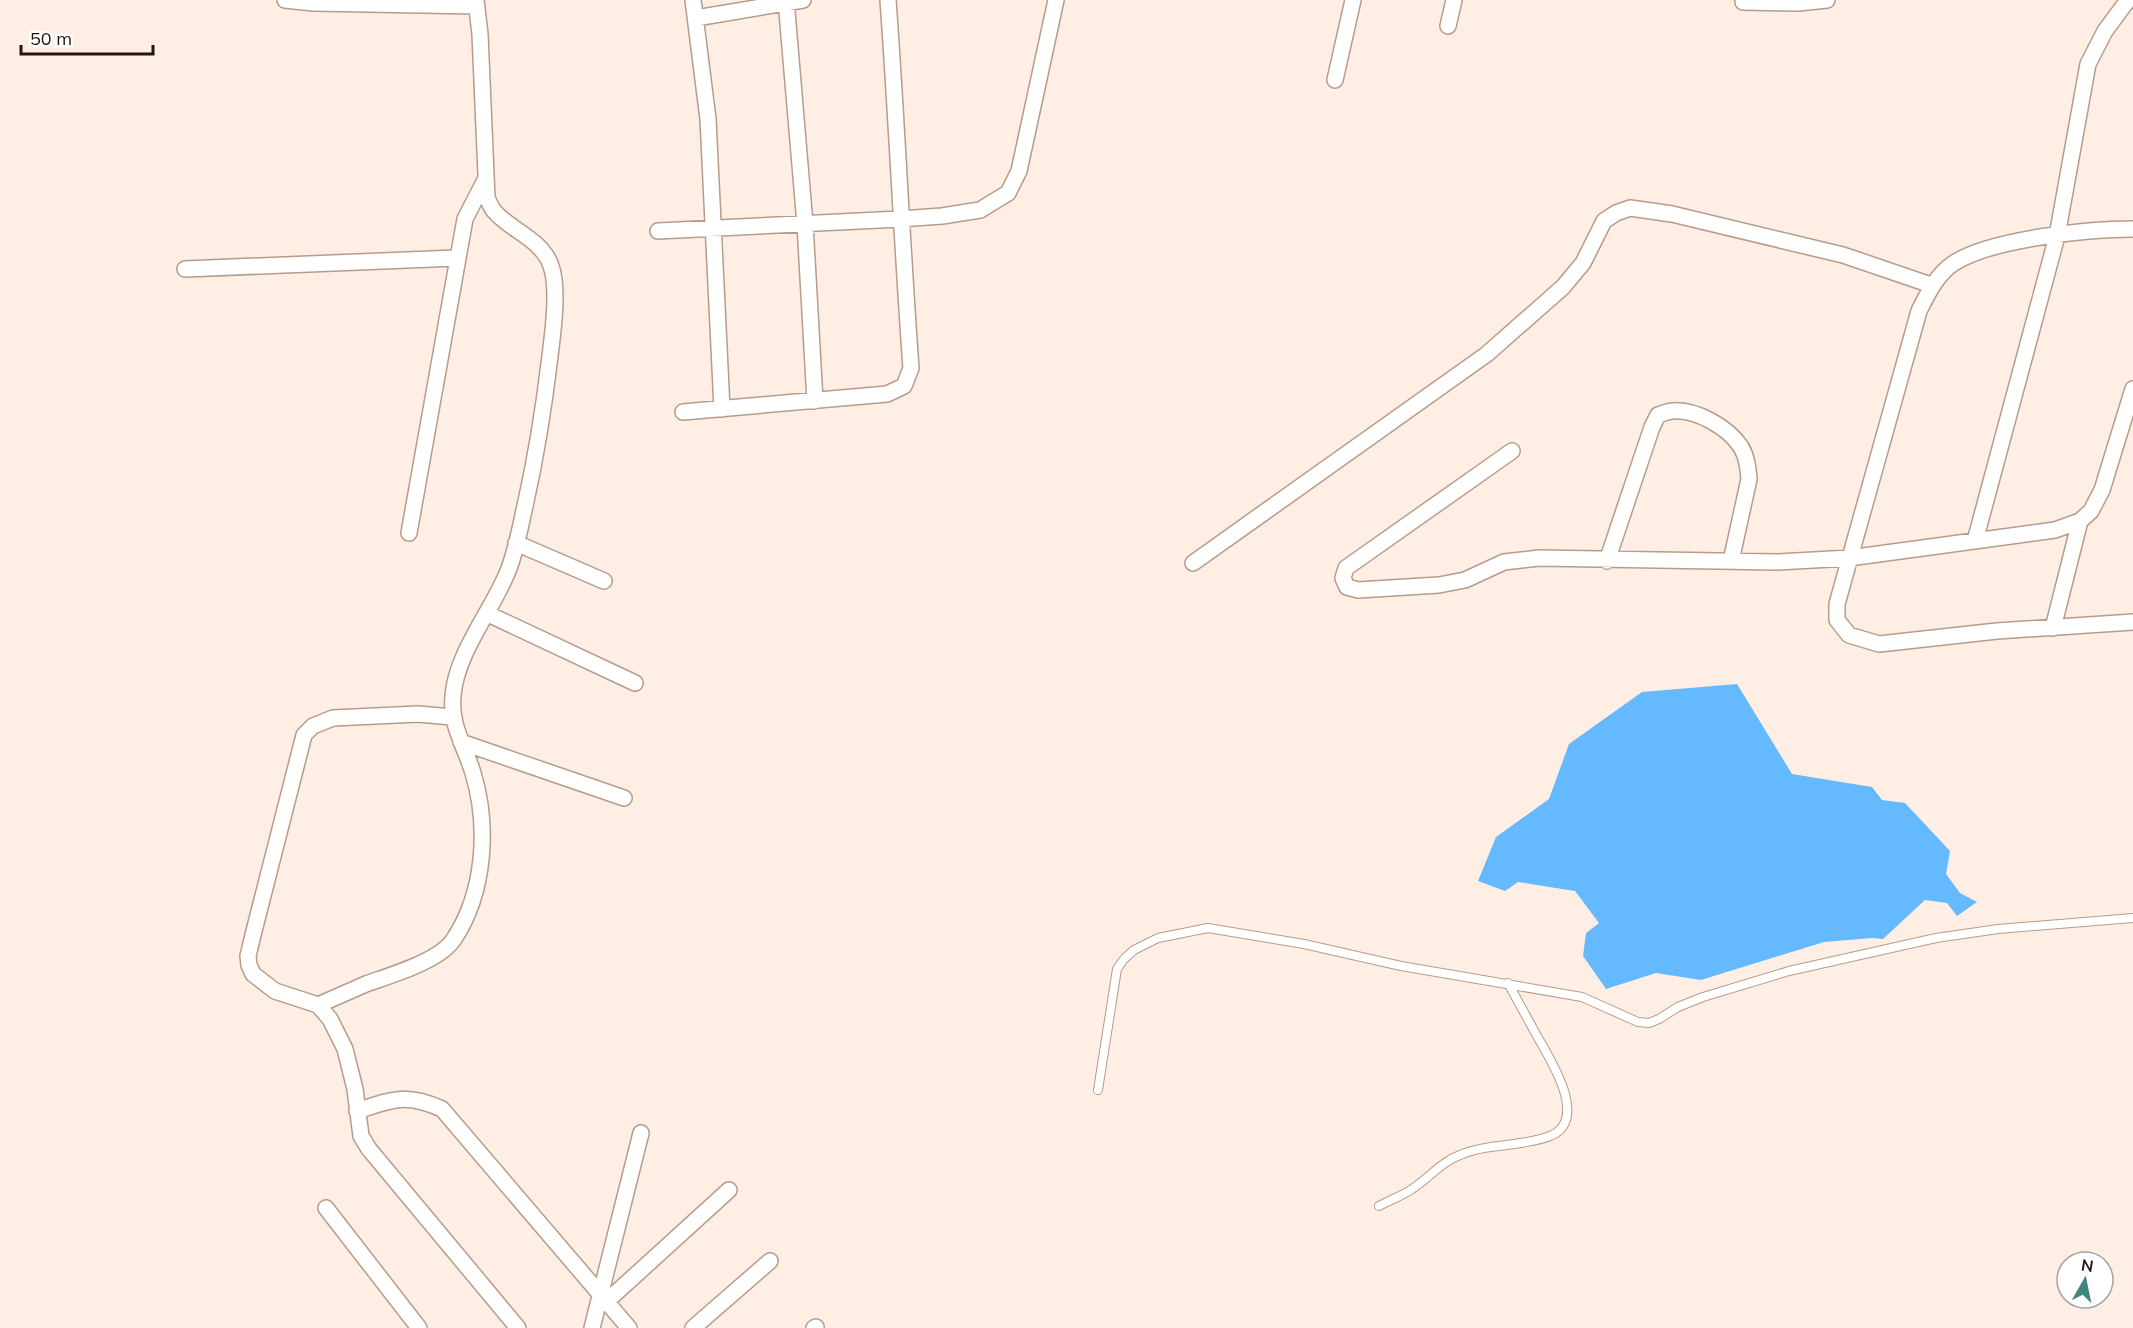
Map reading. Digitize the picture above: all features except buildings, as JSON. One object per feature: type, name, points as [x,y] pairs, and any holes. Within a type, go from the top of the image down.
[{"type":"street","points":[[285,0],[313,3],[477,3],[487,198],[494,211],[529,238],[545,254],[552,268],[554,322],[545,402],[531,478],[509,570],[459,666],[453,694],[452,717],[473,773],[480,803],[482,833],[480,868],[475,890],[453,941],[430,958],[318,1005]]},
{"type":"street","points":[[693,0],[708,119],[722,409]]},
{"type":"street","points":[[696,18],[786,1],[803,0]]},
{"type":"street","points":[[683,412],[887,394],[904,386],[911,368],[888,0]]},
{"type":"street","points":[[658,231],[900,219],[980,210],[1008,193],[1019,171],[1056,0]]},
{"type":"street","points":[[1335,80],[1353,0]]},
{"type":"street","points":[[1448,26],[1454,0]]},
{"type":"street","points":[[1743,2],[1798,3],[1827,0]]},
{"type":"street","points":[[1975,540],[2057,236],[2088,64],[2105,31],[2128,0]]},
{"type":"street","points":[[786,1],[805,224],[815,401]]},
{"type":"street","points":[[409,533],[456,258],[465,219],[485,179]]},
{"type":"street","points":[[1193,563],[1487,354],[1563,287],[1583,263],[1604,221],[1616,213],[1630,208],[1645,208],[1672,214],[1843,255],[1931,285]]},
{"type":"street","points":[[2133,229],[2107,229],[2013,242],[1976,252],[1953,264],[1931,285],[1919,311],[1837,604],[1837,620],[1849,635],[1879,644],[1997,631],[2133,622]]},
{"type":"street","points":[[185,269],[456,258]]},
{"type":"street","points":[[1512,451],[1346,568],[1342,578],[1347,587],[1358,590],[1439,585],[1465,580],[1504,562],[1539,558],[1607,561],[1777,561],[1849,558],[2055,530],[2080,521],[2091,511],[2102,490],[2132,393]]},
{"type":"street","points":[[1607,561],[1652,427],[1658,415],[1671,411],[1704,418],[1729,433],[1742,448],[1748,466],[1749,479],[1731,561]]},
{"type":"street","points":[[2053,628],[2080,521]]},
{"type":"street","points":[[516,543],[604,581]]},
{"type":"street","points":[[488,614],[635,683]]},
{"type":"street","points":[[452,717],[418,714],[333,718],[313,726],[304,735],[248,956],[253,974],[275,991],[318,1005],[330,1019],[345,1049],[355,1089],[361,1136],[369,1149],[518,1328]]},
{"type":"street","points":[[461,742],[624,798]]},
{"type":"street","points":[[357,1111],[392,1099],[407,1098],[426,1101],[442,1109],[629,1328]]},
{"type":"street","points":[[592,1328],[604,1297],[641,1132]]},
{"type":"street","points":[[604,1297],[729,1190]]},
{"type":"street","points":[[326,1208],[419,1328]]},
{"type":"street","points":[[693,1328],[771,1261]]},
{"type":"lane","points":[[1098,1090],[1117,969],[1124,958],[1134,950],[1158,938],[1208,928],[1304,944],[1401,966],[1582,997],[1638,1022],[1649,1023],[1678,1007],[1703,997],[1789,971],[1936,938],[1998,929],[2133,918]]},
{"type":"lane","points":[[1379,1206],[1412,1189],[1441,1164],[1462,1154],[1535,1141],[1561,1129],[1567,1116],[1567,1100],[1559,1076],[1508,983]]},
{"type":"water","points":[[1737,684],[1792,774],[1872,787],[1882,800],[1905,803],[1950,851],[1946,874],[1960,893],[1977,902],[1957,916],[1947,903],[1925,900],[1883,939],[1824,942],[1701,980],[1656,973],[1606,989],[1583,956],[1586,933],[1599,923],[1575,891],[1518,882],[1505,891],[1478,881],[1496,837],[1549,799],[1569,744],[1642,692]]}]
